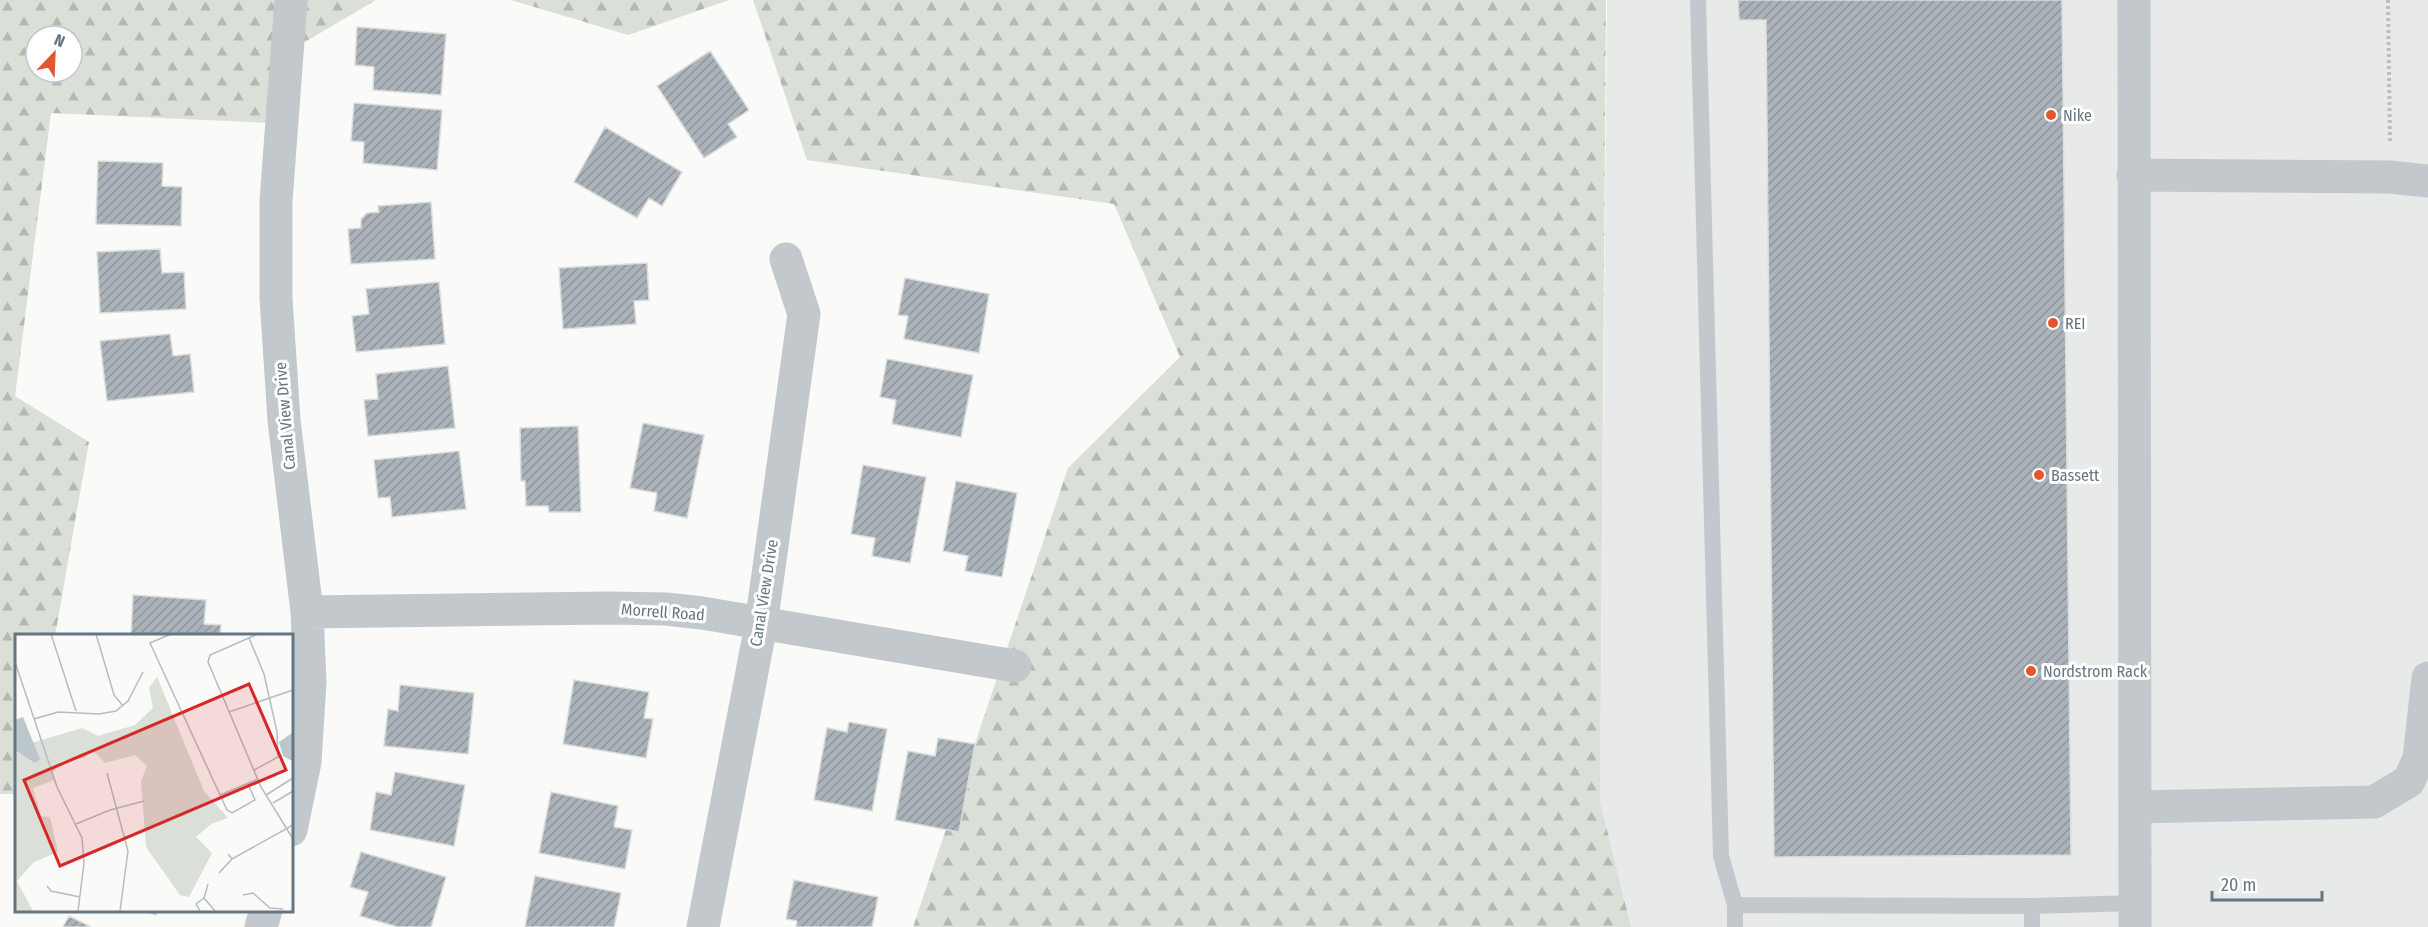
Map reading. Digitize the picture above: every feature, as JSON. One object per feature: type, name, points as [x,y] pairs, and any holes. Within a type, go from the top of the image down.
[{"type":"street","name":"Canal View Drive","points":[[291,0],[276,201],[276,298],[284,420],[307,612],[310,682],[305,762],[292,825]]},
{"type":"street","points":[[2134,0],[2135,915]]},
{"type":"street","points":[[2133,175],[2390,177],[2428,181]]},
{"type":"street","name":"Canal View Drive","points":[[703,927],[761,625],[804,314],[786,259]]},
{"type":"street","name":"Morrell Road","points":[[307,612],[666,609],[1015,666]]},
{"type":"street","points":[[2135,807],[2374,801],[2409,781],[2419,758],[2428,678]]},
{"type":"street","points":[[261,927],[265,912]]},
{"type":"lane","points":[[1698,0],[1720,856],[1735,905],[1735,927]]},
{"type":"lane","points":[[1735,905],[2032,906],[2135,915]]},
{"type":"lane","points":[[2032,906],[2032,927]]},
{"type":"path","points":[[2388,0],[2390,145]]},
{"type":"shaded area","points":[[1607,0],[2428,0],[2428,927],[1631,927],[1600,801]]},
{"type":"green space","points":[[0,0],[376,0],[276,59],[272,123],[51,113],[15,396],[89,442],[55,634],[15,634],[15,794],[0,794]]},
{"type":"green space","points":[[511,0],[729,0],[628,35]]},
{"type":"green space","points":[[753,0],[1606,0],[1600,801],[1631,927],[913,927],[1068,468],[1180,357],[1114,204],[807,160]]},
{"type":"building","points":[[1738,0],[2062,0],[2071,855],[1774,857],[1766,20],[1739,20]]},
{"type":"building","points":[[357,27],[446,34],[441,95],[373,90],[374,67],[355,65]]},
{"type":"building","points":[[710,51],[749,110],[728,124],[737,137],[704,158],[657,86]]},
{"type":"building","points":[[354,103],[442,110],[437,170],[363,163],[364,142],[351,141]]},
{"type":"building","points":[[605,127],[682,172],[662,206],[649,198],[637,218],[574,182]]},
{"type":"building","points":[[98,161],[163,163],[162,186],[182,187],[181,226],[96,224]]},
{"type":"building","points":[[431,202],[435,259],[351,264],[348,229],[361,228],[361,219],[367,213],[379,212],[378,206]]},
{"type":"building","points":[[160,249],[162,273],[184,272],[186,309],[100,313],[97,252]]},
{"type":"building","points":[[647,263],[649,300],[634,301],[636,324],[563,329],[559,268]]},
{"type":"building","points":[[905,278],[989,294],[979,353],[904,339],[908,316],[898,315]]},
{"type":"building","points":[[439,282],[445,344],[356,352],[352,316],[369,314],[366,289]]},
{"type":"building","points":[[170,334],[173,356],[190,354],[194,392],[107,401],[100,341]]},
{"type":"building","points":[[887,359],[973,375],[961,437],[892,424],[896,400],[880,397]]},
{"type":"building","points":[[448,366],[455,428],[368,436],[364,400],[378,399],[376,374]]},
{"type":"building","points":[[643,423],[704,435],[687,518],[654,511],[657,493],[630,488]]},
{"type":"building","points":[[578,426],[581,512],[549,512],[548,506],[526,506],[525,481],[521,481],[520,428]]},
{"type":"building","points":[[459,451],[466,509],[392,517],[390,497],[378,498],[374,460]]},
{"type":"building","points":[[863,465],[926,477],[910,563],[872,556],[875,538],[851,534]]},
{"type":"building","points":[[956,481],[1017,493],[1002,577],[965,571],[968,556],[943,551]]},
{"type":"building","points":[[133,595],[206,600],[204,624],[221,625],[220,634],[131,634]]},
{"type":"building","points":[[574,680],[649,692],[644,718],[653,719],[646,758],[563,744]]},
{"type":"building","points":[[400,685],[474,693],[468,754],[384,746],[388,709],[398,711]]},
{"type":"building","points":[[849,722],[887,729],[872,811],[814,800],[827,728],[847,732]]},
{"type":"building","points":[[938,738],[975,744],[959,832],[895,820],[908,751],[935,756]]},
{"type":"building","points":[[395,772],[465,785],[454,846],[370,830],[376,792],[391,795]]},
{"type":"building","points":[[551,792],[618,806],[614,827],[632,830],[625,869],[539,853]]},
{"type":"building","points":[[361,852],[446,877],[431,927],[398,927],[360,916],[368,892],[350,887]]},
{"type":"building","points":[[535,876],[621,893],[614,927],[525,927]]},
{"type":"building","points":[[794,880],[878,897],[872,927],[796,927],[797,921],[786,919]]},
{"type":"building","points":[[69,916],[91,927],[63,927]]},
{"type":"place","name":"Nike","points":[[2051,115]]},
{"type":"place","name":"REI","points":[[2053,323]]},
{"type":"place","name":"Bassett","points":[[2039,475]]},
{"type":"place","name":"Nordstrom Rack","points":[[2031,671]]}]
